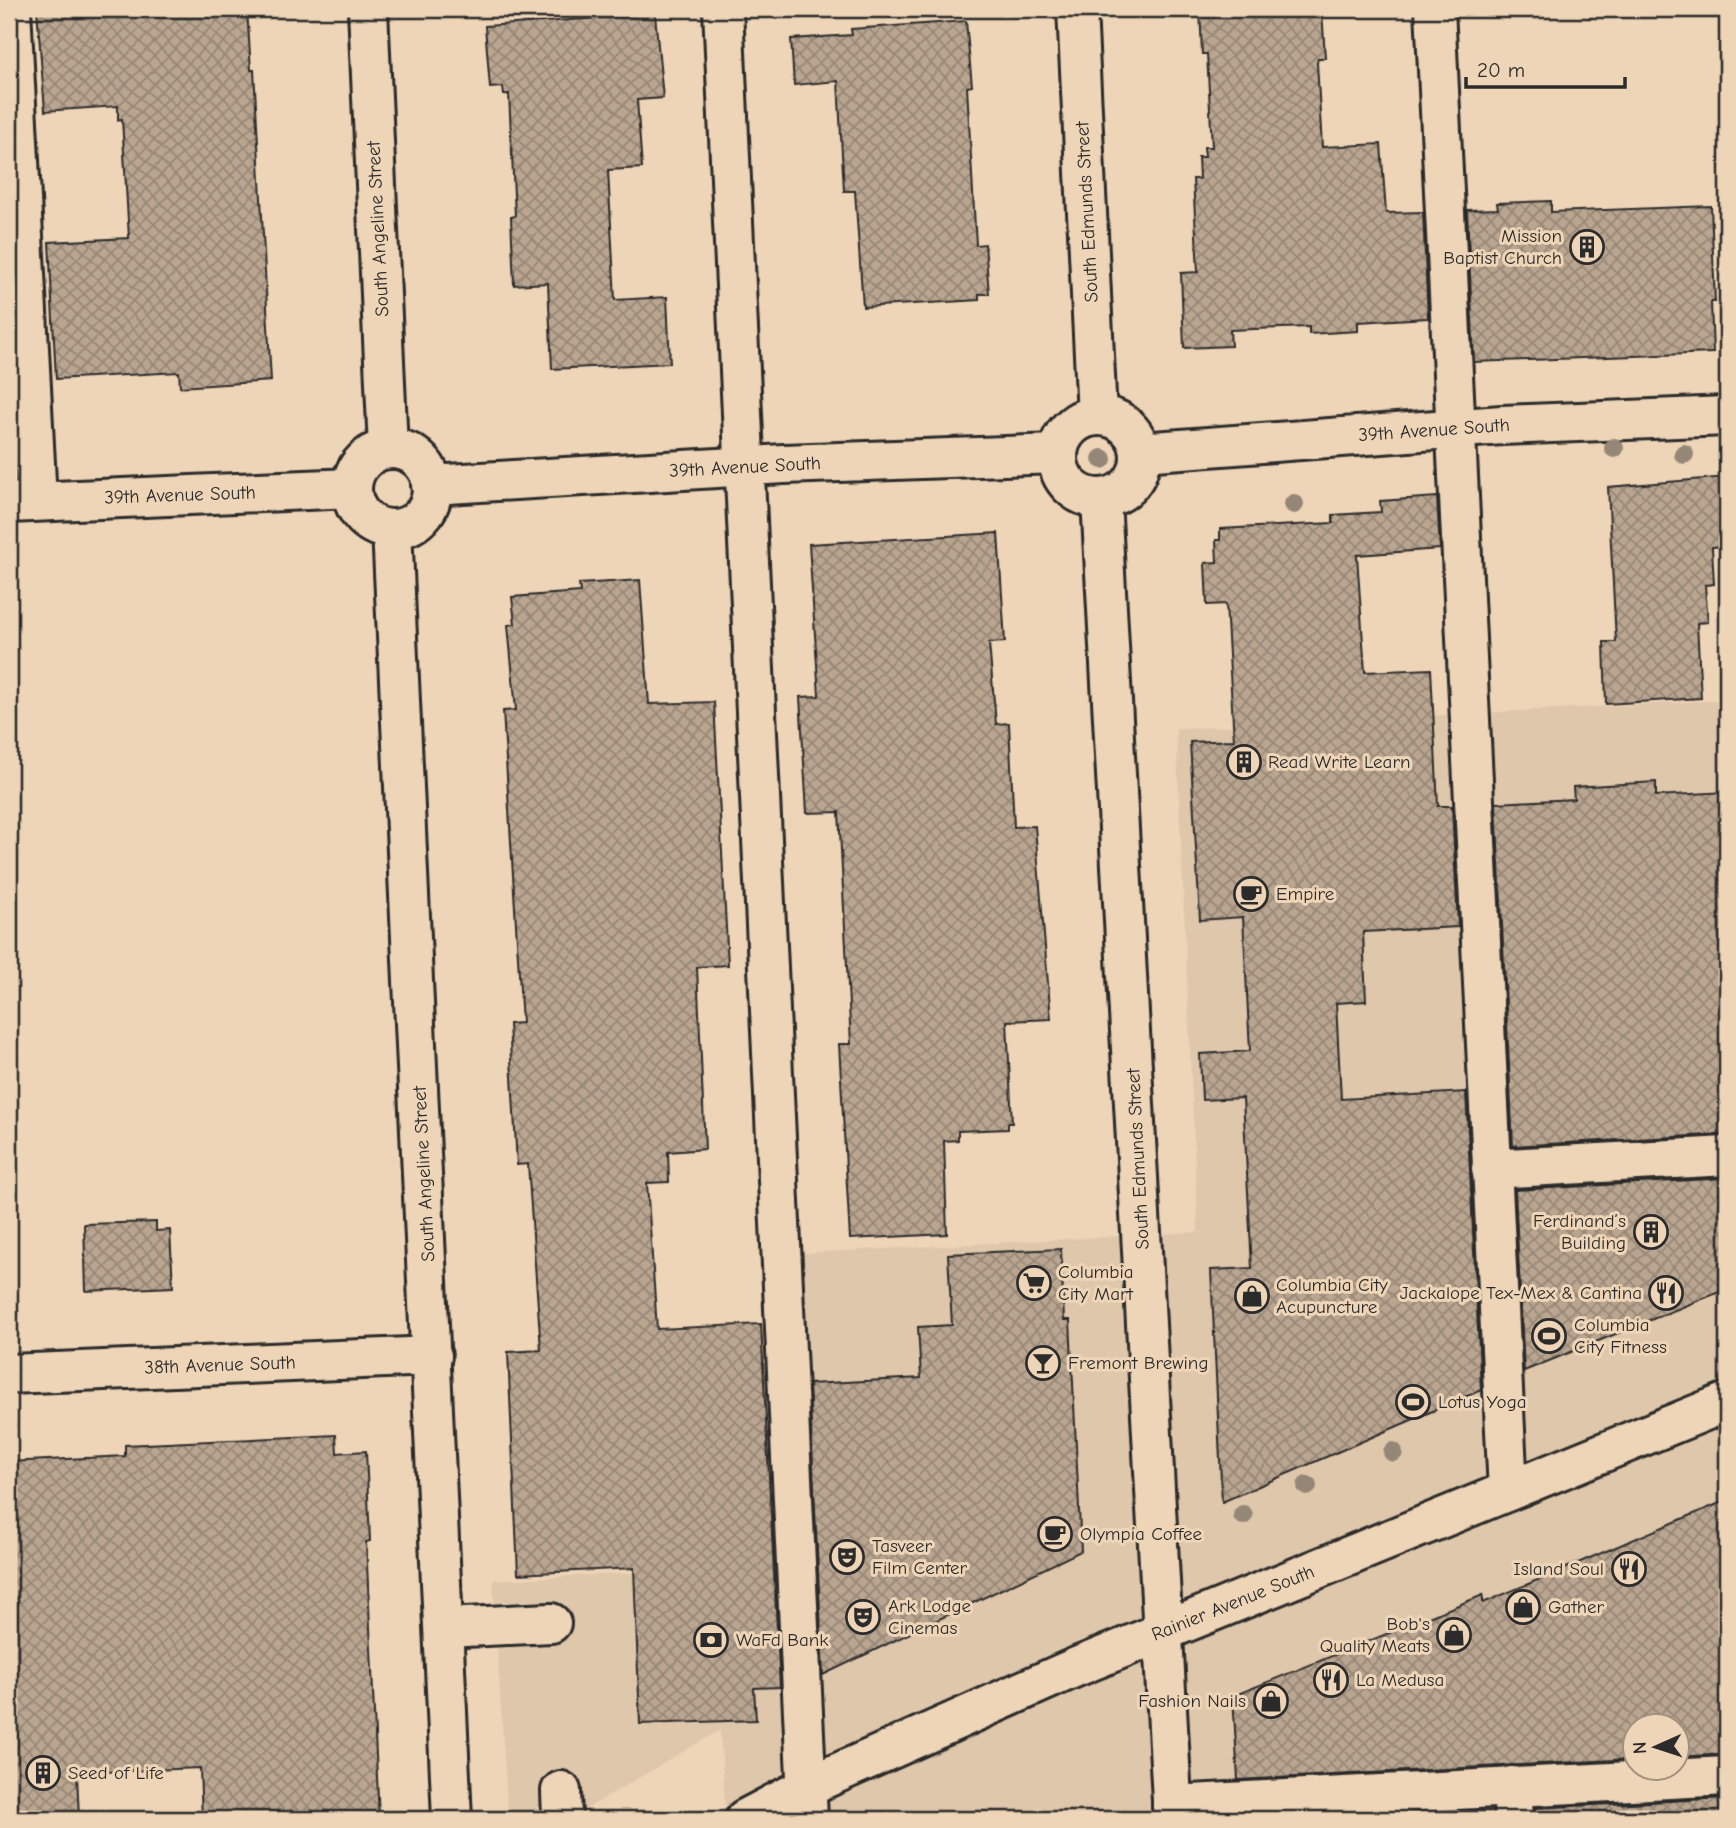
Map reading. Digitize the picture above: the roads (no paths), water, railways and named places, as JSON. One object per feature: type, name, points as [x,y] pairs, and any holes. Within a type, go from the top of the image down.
[{"type":"street","points":[[11,9],[23,502]]},
{"type":"street","name":"South Angeline Street","points":[[368,9],[388,449]]},
{"type":"street","points":[[723,9],[807,1803]]},
{"type":"street","name":"South Edmunds Street","points":[[1077,9],[1097,416]]},
{"type":"street","points":[[1435,9],[1508,1491]]},
{"type":"street","points":[[1097,416],[1118,419],[1130,428],[1141,452],[1141,465],[1128,488],[1101,499],[1079,493],[1068,485],[1061,473],[1058,454],[1059,444],[1077,422],[1097,416]]},
{"type":"street","name":"39th Avenue South","points":[[1141,452],[1454,428],[1727,416]]},
{"type":"street","points":[[388,449],[406,452],[418,459],[426,468],[431,485],[428,505],[422,516],[411,524],[392,529],[374,525],[363,518],[356,507],[352,488],[358,468],[367,458],[388,449]]},
{"type":"street","name":"39th Avenue South","points":[[431,485],[746,466],[1058,454]]},
{"type":"street","name":"39th Avenue South","points":[[23,502],[352,488]]},
{"type":"street","name":"South Edmunds Street","points":[[1101,499],[1165,1631],[1172,1812]]},
{"type":"street","name":"South Angeline Street","points":[[392,529],[453,1819]]},
{"type":"street","points":[[1491,1169],[1727,1156]]},
{"type":"street","name":"38th Avenue South","points":[[9,1374],[432,1356]]},
{"type":"street","name":"Rainier Avenue South","points":[[745,1819],[807,1803],[1165,1631],[1727,1402]]},
{"type":"street","points":[[444,1628],[551,1623]]},
{"type":"street","points":[[1172,1812],[1513,1803],[1727,1776]]},
{"type":"place","name":"Mission Baptist Church","points":[[1587,247]]},
{"type":"place","name":"Read Write Learn","points":[[1244,762]]},
{"type":"place","name":"Empire","points":[[1251,894]]},
{"type":"place","name":"Ferdinand’s Building","points":[[1651,1232]]},
{"type":"place","name":"Columbia City Mart","points":[[1034,1283]]},
{"type":"place","name":"Jackalope Tex-Mex & Cantina","points":[[1666,1293]]},
{"type":"place","name":"Columbia City Acupuncture","points":[[1252,1296]]},
{"type":"place","name":"Columbia City Fitness","points":[[1549,1336]]},
{"type":"place","name":"Fremont Brewing","points":[[1043,1363]]},
{"type":"place","name":"Lotus Yoga","points":[[1413,1402]]},
{"type":"place","name":"Olympia Coffee","points":[[1055,1534]]},
{"type":"place","name":"Tasveer Film Center","points":[[847,1557]]},
{"type":"place","name":"Island Soul","points":[[1629,1569]]},
{"type":"place","name":"Gather","points":[[1523,1607]]},
{"type":"place","name":"Ark Lodge Cinemas","points":[[863,1617]]},
{"type":"place","name":"Bob's Quality Meats","points":[[1454,1635]]},
{"type":"place","name":"WaFd Bank","points":[[711,1640]]},
{"type":"place","name":"La Medusa","points":[[1331,1680]]},
{"type":"place","name":"Fashion Nails","points":[[1271,1701]]},
{"type":"place","name":"Seed of Life","points":[[43,1773]]}]
